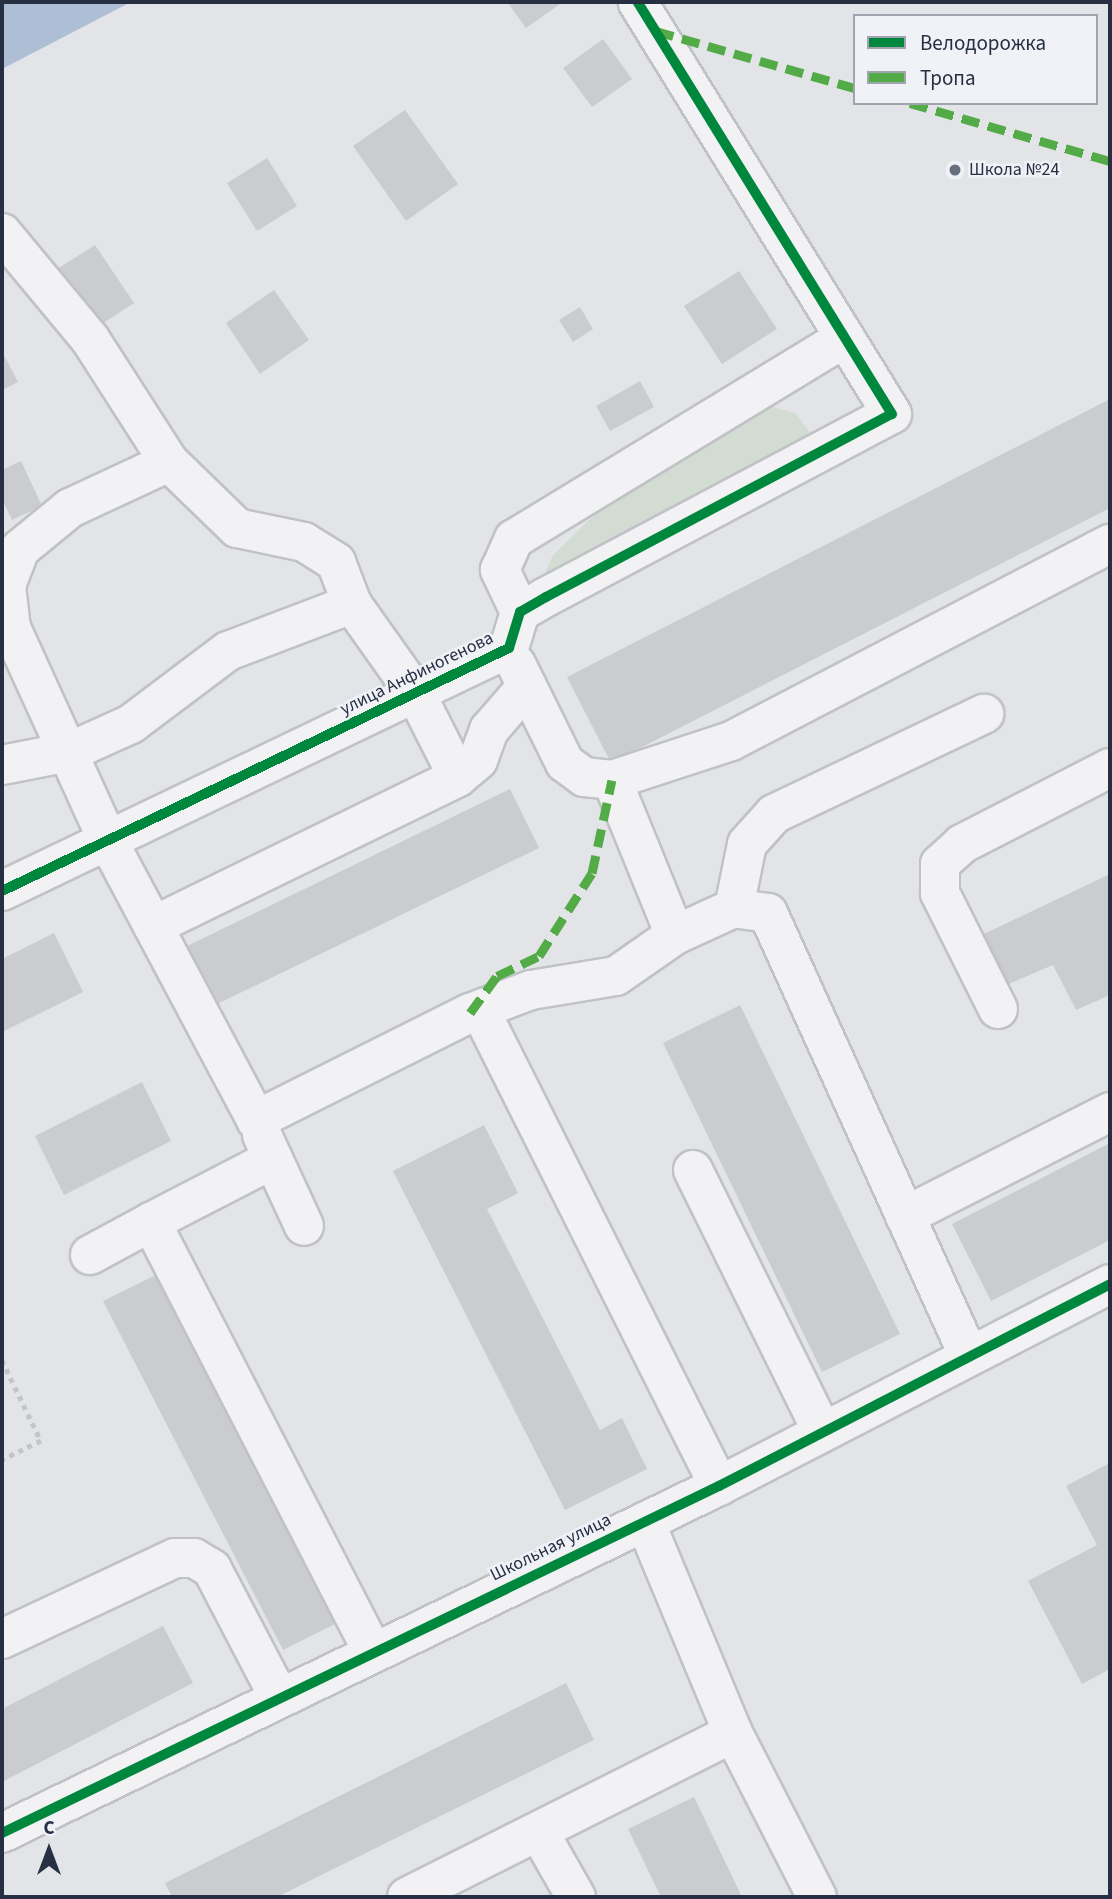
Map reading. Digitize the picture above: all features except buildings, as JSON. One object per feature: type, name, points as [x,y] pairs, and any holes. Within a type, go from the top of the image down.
[{"type":"street","points":[[638,2],[892,414],[520,612],[500,570],[514,539],[845,338]]},
{"type":"street","points":[[2,233],[90,339],[169,462],[237,528],[304,542],[336,562],[352,604],[416,694],[458,777]]},
{"type":"street","points":[[169,462],[70,508],[10,565],[11,628],[109,843],[256,1120],[304,1226]]},
{"type":"street","points":[[509,649],[565,763],[584,777],[612,780],[731,741],[1110,544]]},
{"type":"street","points":[[2,765],[69,752],[131,724],[228,651],[352,604]]},
{"type":"street","name":"улица Анфиногенова","points":[[2,891],[109,843],[509,649],[520,612]]},
{"type":"street","points":[[153,926],[458,777],[478,760],[489,730],[527,686]]},
{"type":"street","points":[[734,908],[747,844],[774,814],[984,714]]},
{"type":"street","points":[[998,1009],[940,892],[940,864],[962,844],[1110,768]]},
{"type":"street","points":[[612,780],[675,935]]},
{"type":"street","points":[[256,1120],[481,1010],[531,990],[616,976],[675,935],[734,908],[768,913],[968,1354]]},
{"type":"street","points":[[481,1010],[719,1486]]},
{"type":"street","points":[[905,1216],[1110,1112]]},
{"type":"street","points":[[90,1255],[273,1159]]},
{"type":"street","points":[[693,1170],[822,1431]]},
{"type":"street","points":[[151,1222],[373,1653]]},
{"type":"street","name":"Школьная улица","points":[[2,1833],[719,1486],[968,1354],[1110,1284]]},
{"type":"street","points":[[645,1522],[733,1733],[817,1897]]},
{"type":"street","points":[[2,1639],[175,1558],[194,1558],[212,1569],[279,1698]]},
{"type":"street","points":[[407,1897],[540,1833],[733,1733]]},
{"type":"street","points":[[540,1833],[576,1897]]},
{"type":"path","points":[[2,1360],[41,1441],[2,1460]]},
{"type":"shaded area","points":[[769,406],[795,413],[818,443],[557,598],[544,575],[553,555],[642,469]]},
{"type":"water","points":[[2,2],[131,2],[2,69]]},
{"type":"marked path","points":[[656,31],[853,87]]},
{"type":"marked path","points":[[917,105],[1110,161]]},
{"type":"marked path","points":[[470,1013],[497,976],[539,956],[592,873],[612,780]]},
{"type":"cycle path","points":[[2,891],[509,648],[520,612],[892,414],[638,2]]},
{"type":"cycle path","points":[[2,1833],[719,1486],[1110,1284]]},
{"type":"place","name":"Школа №24","points":[[955,170]]}]
